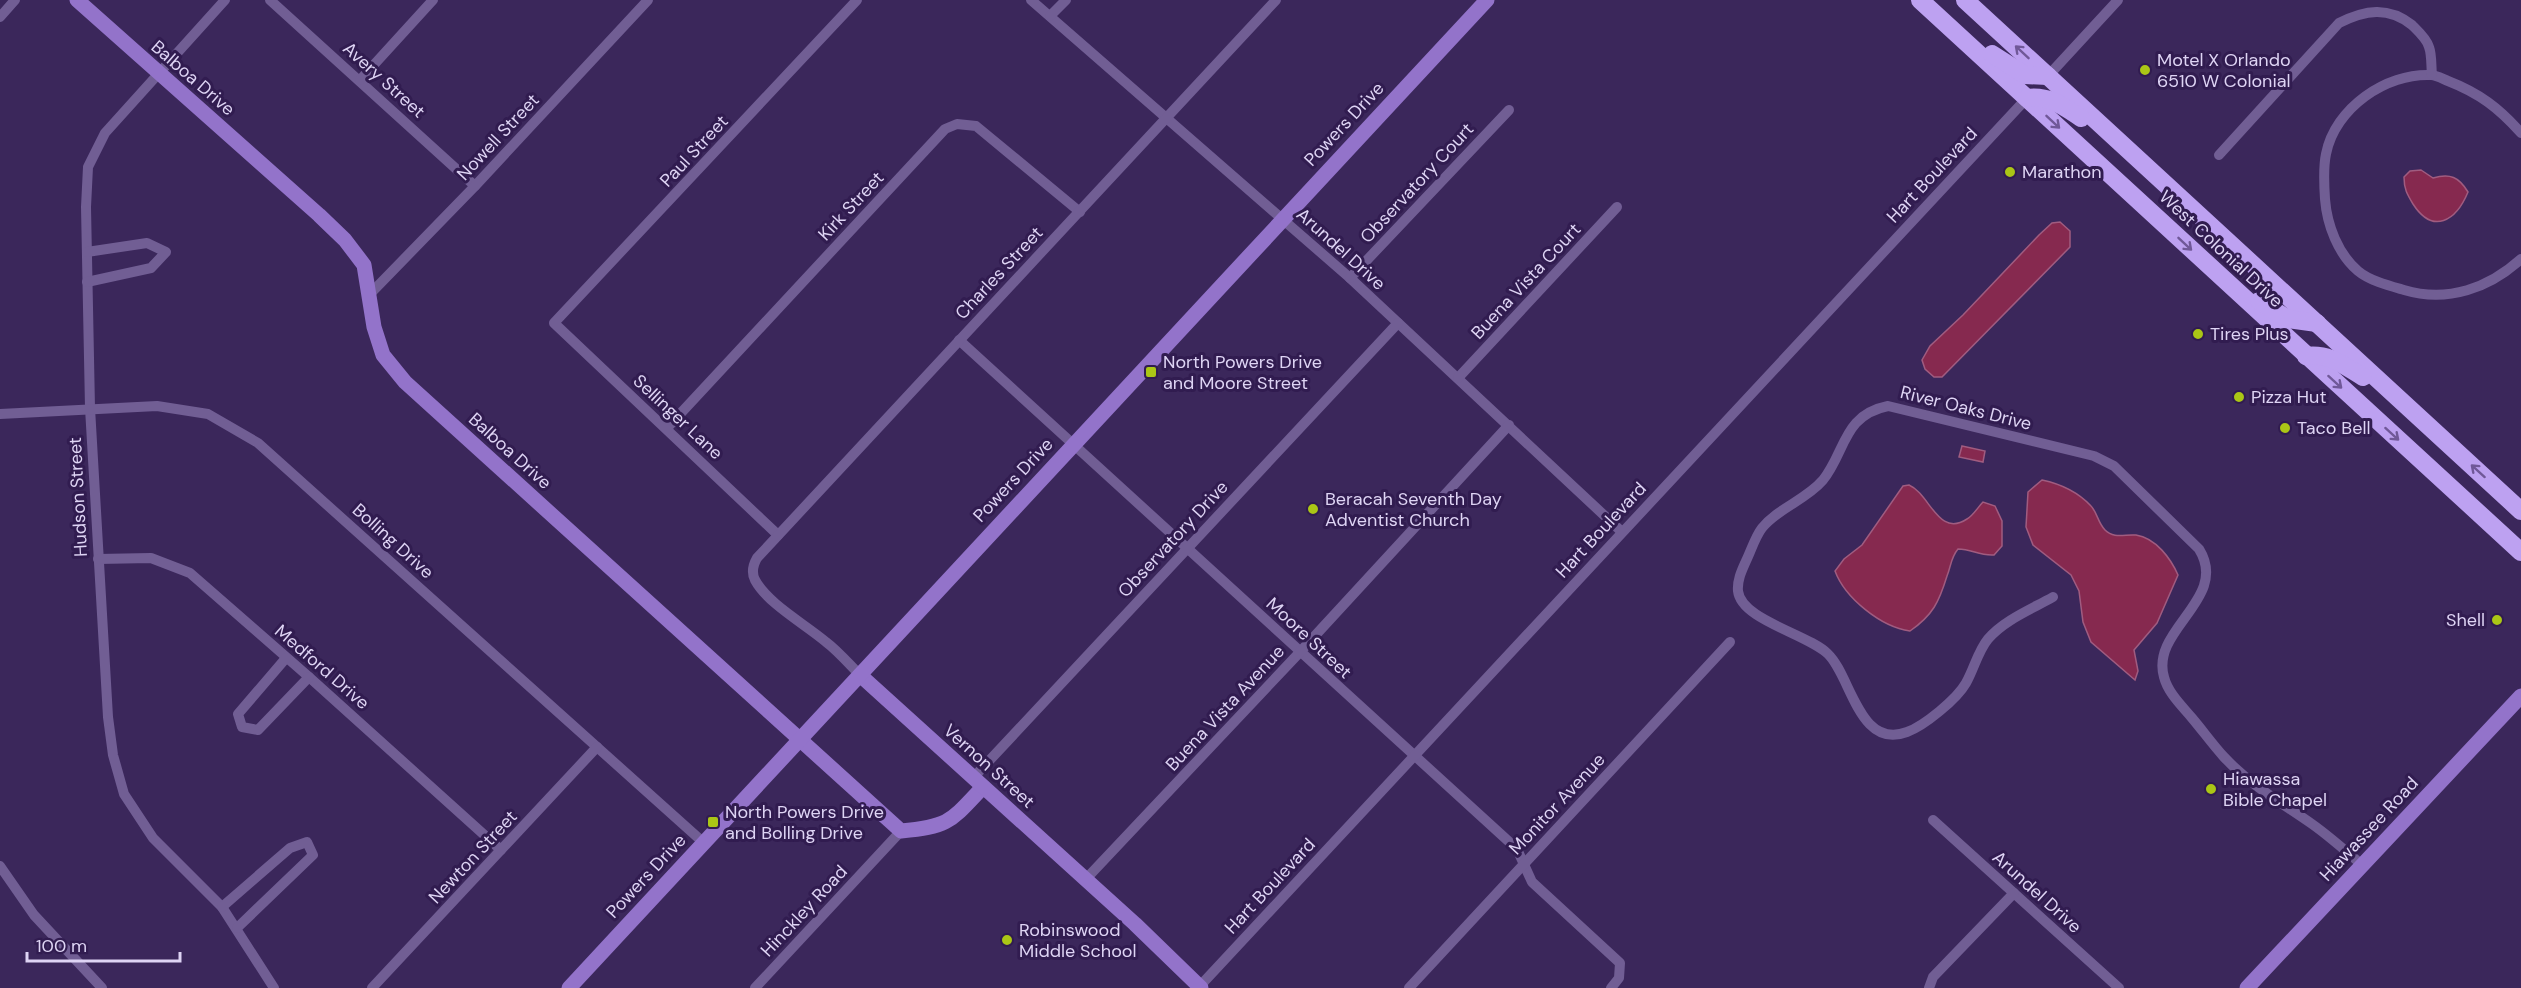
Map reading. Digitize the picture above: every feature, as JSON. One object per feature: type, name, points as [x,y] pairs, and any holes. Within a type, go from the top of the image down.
[{"type":"highway","name":"West Colonial Drive","points":[[1920,0],[2521,552]]},
{"type":"highway","name":"West Colonial Drive","points":[[1965,0],[2521,511]]},
{"type":"highway","points":[[1947,25],[2025,75],[2048,76]]},
{"type":"highway","points":[[2027,98],[2039,96],[2048,98],[2127,149]]},
{"type":"highway","points":[[2222,278],[2288,319],[2317,323]]},
{"type":"highway","points":[[2306,356],[2320,354],[2331,357],[2400,400]]},
{"type":"street","points":[[0,17],[15,0]]},
{"type":"street","name":"Balboa Drive","points":[[77,0],[345,240],[364,265],[374,327],[383,355],[405,382],[901,831]]},
{"type":"street","name":"Hudson Street","points":[[225,0],[105,133],[88,167],[87,282],[90,408],[111,746],[124,794],[153,838],[222,907],[274,988]]},
{"type":"street","name":"Avery Street","points":[[270,0],[475,186]]},
{"type":"street","points":[[360,80],[434,0]]},
{"type":"street","name":"Nowell Street","points":[[370,294],[475,186],[648,0]]},
{"type":"street","name":"Paul Street","points":[[554,324],[857,0]]},
{"type":"street","name":"Arundel Drive","points":[[1031,0],[1168,117],[1350,279],[1622,531]]},
{"type":"street","points":[[1050,16],[1066,0]]},
{"type":"street","name":"Charles Street","points":[[753,572],[753,565],[757,558],[778,535],[1276,0]]},
{"type":"street","name":"Powers Drive","points":[[569,988],[1487,0]]},
{"type":"street","points":[[2048,76],[2118,0]]},
{"type":"street","points":[[2219,155],[2339,23],[2358,13],[2382,10],[2402,17],[2419,31],[2429,46],[2432,75]]},
{"type":"street","points":[[2521,133],[2505,115],[2475,92],[2432,75],[2400,80],[2373,90],[2354,106],[2336,129],[2326,152],[2324,183],[2326,217],[2339,248],[2359,272],[2391,286],[2419,294],[2450,295],[2480,287],[2506,273],[2521,259]]},
{"type":"street","name":"Hart Boulevard","points":[[1201,987],[1622,531],[2027,98]]},
{"type":"street","name":"Observatory Court","points":[[1350,279],[1509,110]]},
{"type":"street","name":"Kirk Street","points":[[667,428],[945,129],[957,124],[976,126],[1080,212]]},
{"type":"street","name":"Buena Vista Court","points":[[1458,378],[1617,207]]},
{"type":"street","points":[[87,252],[147,243],[166,252],[151,268],[87,282]]},
{"type":"street","name":"Observatory Drive","points":[[978,783],[1187,548],[1398,323]]},
{"type":"street","name":"Sellinger Lane","points":[[554,324],[778,535]]},
{"type":"street","name":"Moore Street","points":[[959,340],[1517,849],[1532,882],[1620,963],[1619,978],[1611,988]]},
{"type":"street","name":"Bolling Drive","points":[[0,414],[157,406],[208,414],[258,443],[704,843]]},
{"type":"street","name":"River Oaks Drive","points":[[2053,597],[1997,630],[1987,640],[1965,685],[1954,699],[1917,727],[1906,733],[1889,735],[1873,727],[1863,717],[1830,655],[1818,645],[1751,611],[1741,602],[1738,590],[1740,574],[1762,528],[1818,485],[1842,443],[1871,409],[1888,406],[2094,456],[2115,466],[2199,549],[2207,561],[2206,578],[2199,598],[2166,646],[2164,653],[2163,676],[2170,691],[2225,758],[2252,782],[2313,825],[2362,865]]},
{"type":"street","name":"Buena Vista Avenue","points":[[1085,880],[1300,652],[1509,425]]},
{"type":"street","name":"Medford Drive","points":[[98,559],[151,558],[190,573],[501,850]]},
{"type":"street","name":"Vernon Street","points":[[753,572],[755,579],[774,600],[828,643],[860,675],[1201,987]]},
{"type":"street","name":"Monitor Avenue","points":[[1409,988],[1730,642]]},
{"type":"street","points":[[286,658],[238,714],[242,727],[258,730],[309,677]]},
{"type":"street","name":"Hiawassee Road","points":[[2247,988],[2521,696]]},
{"type":"street","name":"Newton Street","points":[[372,988],[597,747]]},
{"type":"street","points":[[901,831],[928,828],[949,821],[978,783]]},
{"type":"street","name":"Arundel Drive","points":[[1933,820],[2119,988]]},
{"type":"street","name":"Hinckley Road","points":[[755,988],[901,831]]},
{"type":"street","points":[[222,907],[290,848],[307,842],[313,855],[237,928]]},
{"type":"street","points":[[0,866],[34,915],[102,988]]},
{"type":"street","points":[[1929,988],[1933,977],[2014,893]]},
{"type":"shaded area","points":[[2421,170],[2433,178],[2449,176],[2454,178],[2468,192],[2451,217],[2436,221],[2428,219],[2413,204],[2406,191],[2404,177],[2410,171]]},
{"type":"shaded area","points":[[2060,222],[2070,231],[2070,247],[1942,377],[1934,377],[1925,369],[1922,360],[1930,346],[1963,315],[2039,235],[2052,223]]},
{"type":"shaded area","points":[[1962,446],[1985,451],[1983,462],[1959,457]]},
{"type":"shaded area","points":[[2042,480],[2062,486],[2080,496],[2093,508],[2108,533],[2136,535],[2150,540],[2167,556],[2178,575],[2157,623],[2134,650],[2138,671],[2135,680],[2091,642],[2083,622],[2079,591],[2071,575],[2033,545],[2026,527],[2028,492]]},
{"type":"shaded area","points":[[1909,485],[1923,497],[1941,519],[1949,523],[1967,519],[1983,502],[1995,506],[2002,521],[2002,546],[1994,555],[1958,549],[1952,558],[1934,607],[1910,631],[1887,624],[1865,610],[1847,591],[1835,571],[1844,559],[1862,545],[1903,486]]},
{"type":"place","name":"Motel X Orlando 6510 W Colonial","points":[[2145,70]]},
{"type":"place","name":"Marathon","points":[[2010,172]]},
{"type":"place","name":"Tires Plus","points":[[2198,334]]},
{"type":"place","name":"North Powers Drive and Moore Street","points":[[1151,372]]},
{"type":"place","name":"Pizza Hut","points":[[2239,397]]},
{"type":"place","name":"Taco Bell","points":[[2285,428]]},
{"type":"place","name":"Beracah Seventh Day Adventist Church","points":[[1313,509]]},
{"type":"place","name":"Shell","points":[[2497,620]]},
{"type":"place","name":"Hiawassa Bible Chapel","points":[[2211,789]]},
{"type":"place","name":"North Powers Drive and Bolling Drive","points":[[713,822]]},
{"type":"place","name":"Robinswood Middle School","points":[[1007,940]]}]
